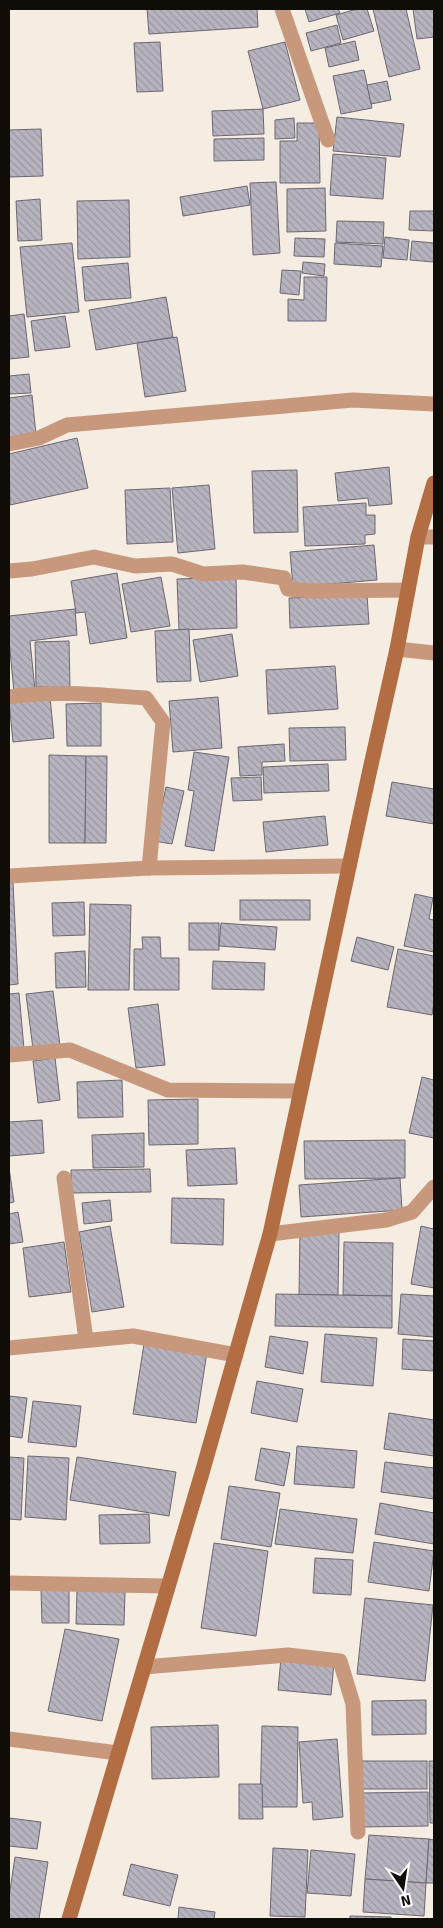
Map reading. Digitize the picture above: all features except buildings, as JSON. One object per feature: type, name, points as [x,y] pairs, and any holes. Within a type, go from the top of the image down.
[{"type":"street","points":[[282,9],[328,140]]},
{"type":"street","points":[[9,444],[39,438],[67,425],[353,400],[434,404]]},
{"type":"street","points":[[69,1919],[202,1473],[270,1234],[397,649],[418,537],[434,483]]},
{"type":"street","points":[[418,537],[434,537]]},
{"type":"street","points":[[9,571],[32,569],[94,557],[135,566],[172,564],[203,574],[243,572],[284,578],[288,589],[311,591],[408,590]]},
{"type":"street","points":[[397,649],[434,652]]},
{"type":"street","points":[[9,697],[75,694],[146,698],[163,722],[149,868]]},
{"type":"street","points":[[9,876],[149,868],[349,866]]},
{"type":"street","points":[[9,1056],[70,1050],[168,1090],[300,1092]]},
{"type":"street","points":[[64,1178],[86,1340]]},
{"type":"street","points":[[270,1234],[386,1220],[412,1212],[434,1187]]},
{"type":"street","points":[[9,1348],[133,1336],[236,1355]]},
{"type":"street","points":[[9,1583],[167,1586]]},
{"type":"street","points":[[144,1667],[288,1655],[340,1661],[353,1704],[358,1832]]},
{"type":"street","points":[[9,1739],[118,1753]]}]
